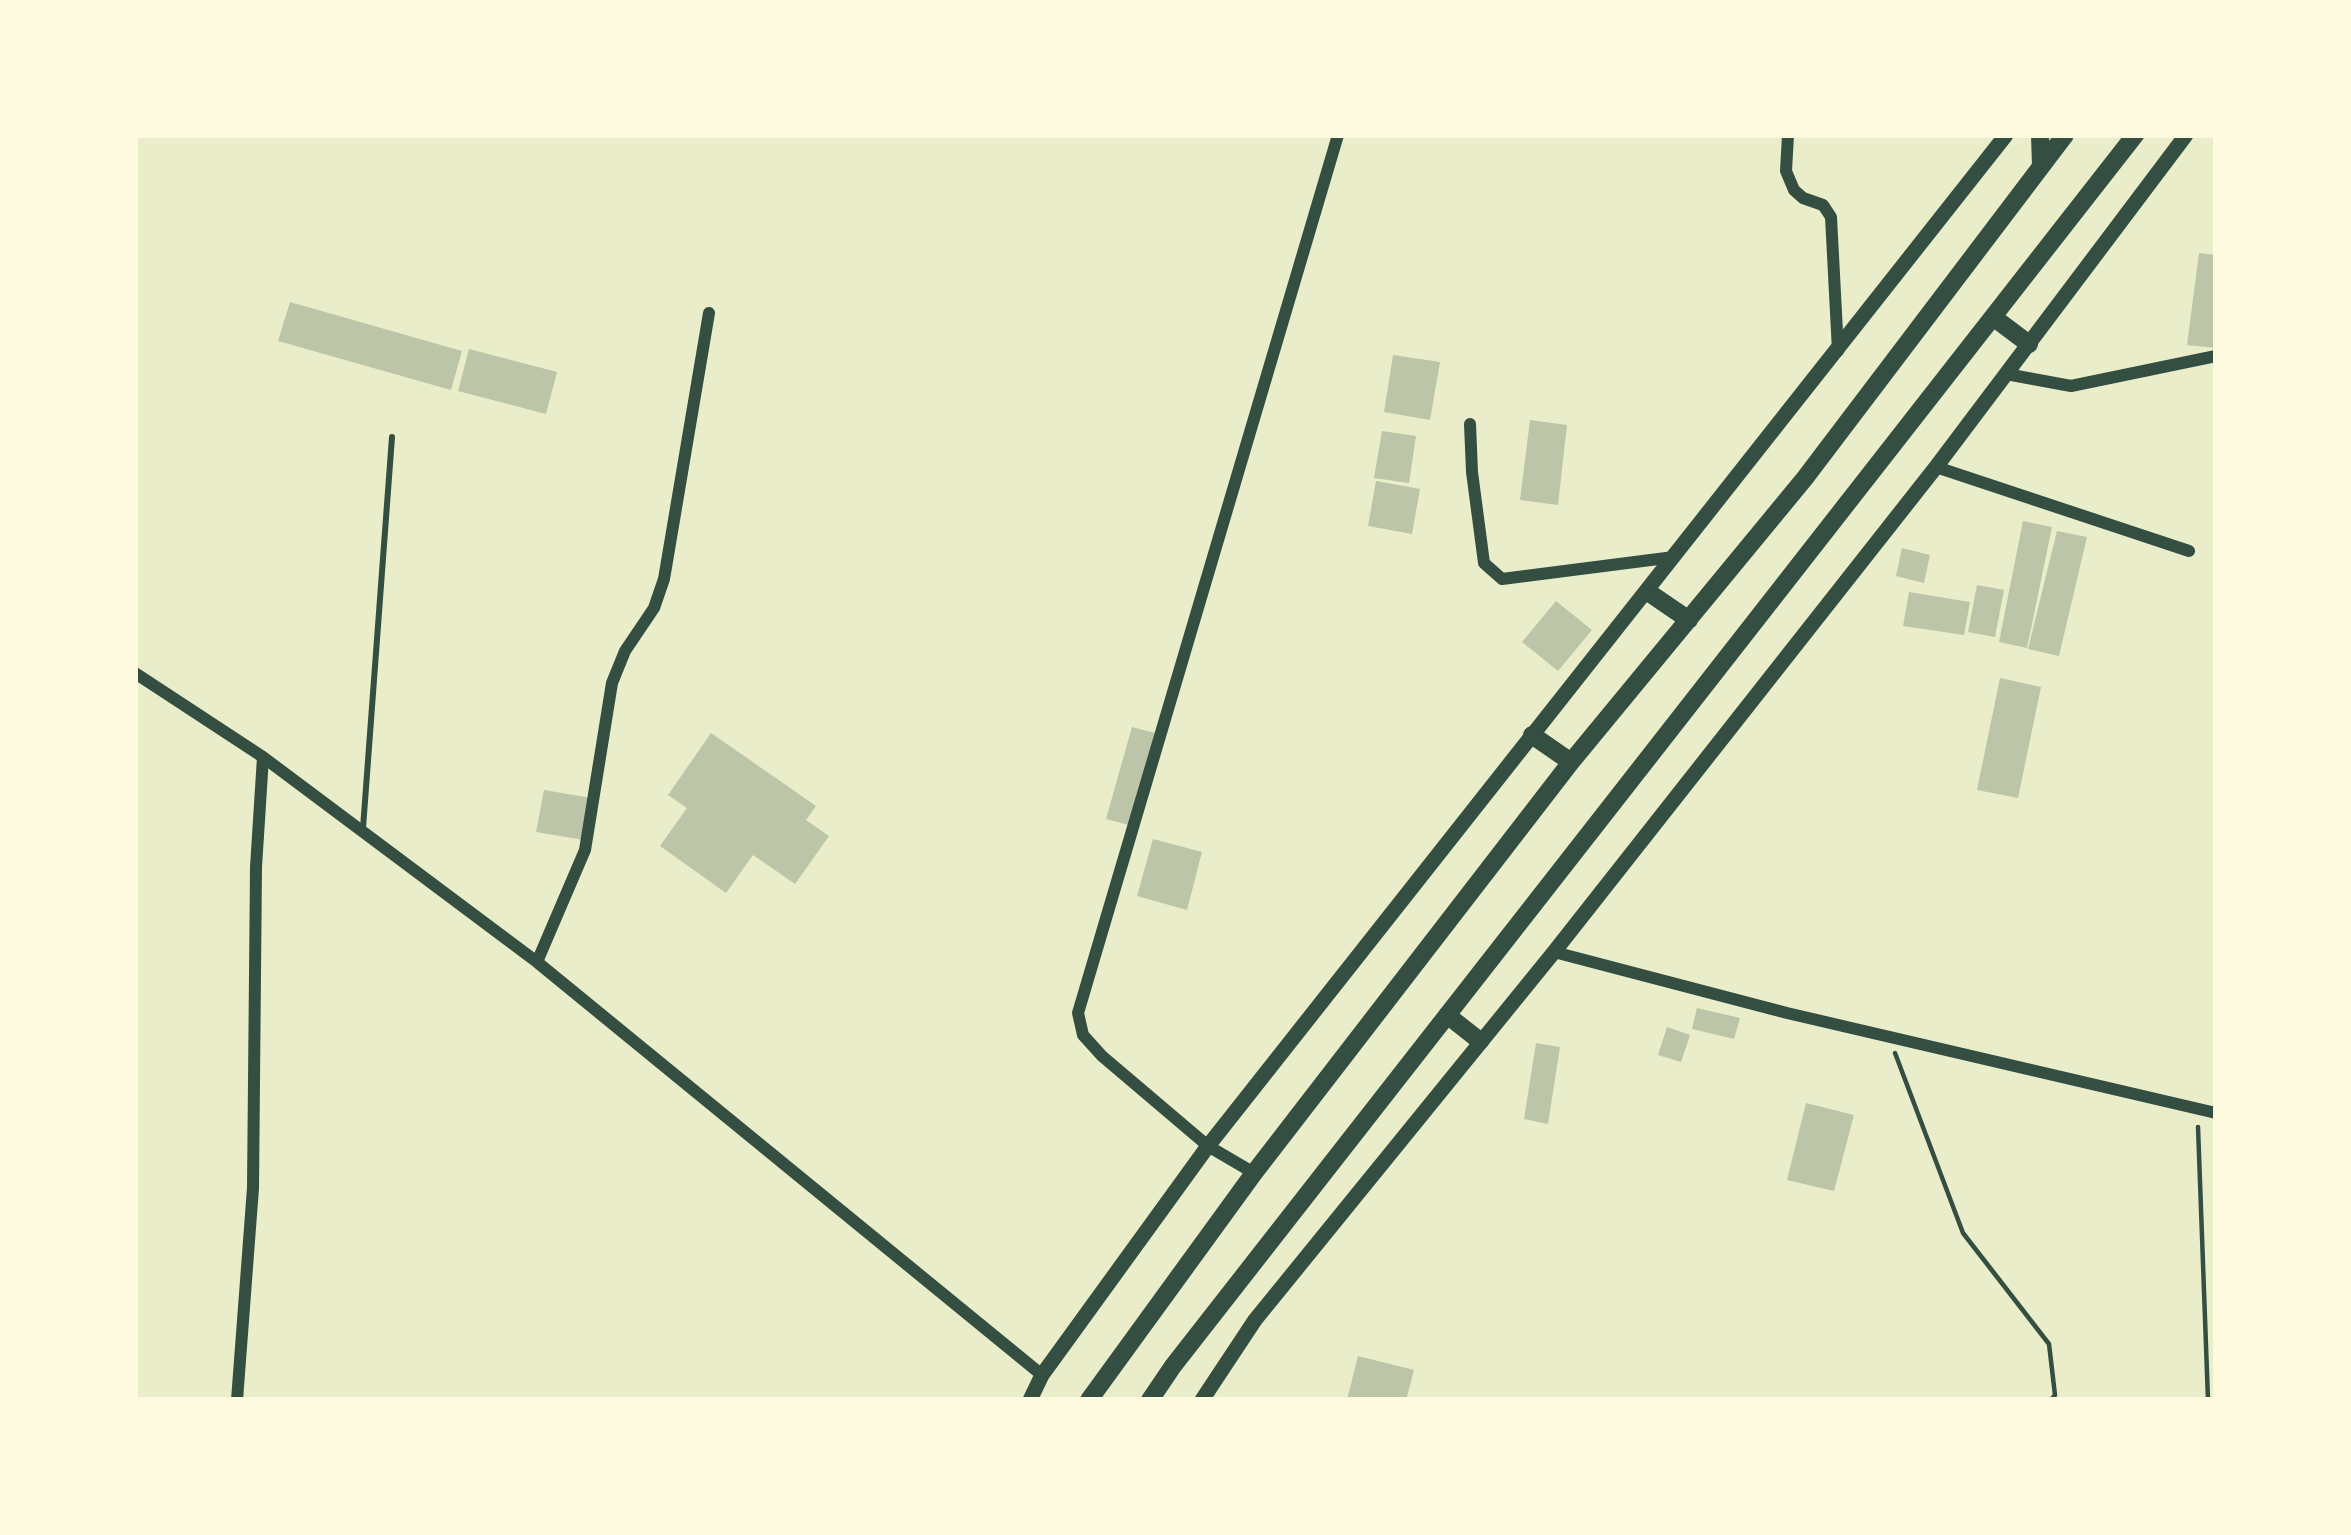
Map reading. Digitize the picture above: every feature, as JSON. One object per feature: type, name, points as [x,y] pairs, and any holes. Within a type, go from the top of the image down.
[{"type":"highway","points":[[2040,135],[2041,166]]},
{"type":"highway","points":[[1089,1400],[1254,1174],[1571,762],[1805,478],[2065,135]]},
{"type":"highway","points":[[1150,1400],[2135,135]]},
{"type":"highway","points":[[1993,317],[2029,344]]},
{"type":"highway","points":[[1648,592],[1689,620]]},
{"type":"highway","points":[[1532,735],[1571,762]]},
{"type":"highway","points":[[1447,1016],[1480,1041]]},
{"type":"street","points":[[1254,1174],[1208,1146],[1102,1056],[1083,1035],[1078,1013],[1338,135]]},
{"type":"street","points":[[1788,135],[1786,171],[1794,190],[1823,205],[1831,218],[1838,352]]},
{"type":"street","points":[[1030,1400],[1042,1375],[1208,1146],[2006,135]]},
{"type":"street","points":[[1203,1400],[1255,1320],[1936,467],[2186,135]]},
{"type":"street","points":[[537,962],[585,850],[612,683],[625,651],[654,608],[664,579],[709,313]]},
{"type":"street","points":[[2006,374],[2071,386],[2216,356]]},
{"type":"street","points":[[1470,424],[1484,563],[1502,579],[1675,557]]},
{"type":"street","points":[[1936,467],[2189,551]]},
{"type":"street","points":[[135,673],[263,757],[537,962],[1042,1375]]},
{"type":"street","points":[[237,1400],[253,1188],[256,867],[263,757]]},
{"type":"street","points":[[1553,952],[2216,1114]]},
{"type":"lane","points":[[363,831],[392,437]]},
{"type":"path","points":[[1889,1037],[1963,1233],[2049,1344],[2055,1395],[2051,1400]]},
{"type":"path","points":[[2197,1109],[2208,1400]]},
{"type":"building","points":[[2199,253],[2216,255],[2216,348],[2187,345]]},
{"type":"building","points":[[290,302],[462,351],[451,390],[278,341]]},
{"type":"building","points":[[469,349],[557,372],[546,414],[458,391]]},
{"type":"building","points":[[1393,355],[1440,362],[1430,420],[1384,412]]},
{"type":"building","points":[[1530,420],[1567,425],[1558,505],[1520,500]]},
{"type":"building","points":[[1382,431],[1416,436],[1409,483],[1374,478]]},
{"type":"building","points":[[1376,481],[1420,489],[1412,534],[1368,526]]},
{"type":"building","points":[[2023,521],[2052,527],[2027,648],[1999,642]]},
{"type":"building","points":[[2057,531],[2087,537],[2059,656],[2028,649]]},
{"type":"building","points":[[1902,548],[1930,555],[1924,583],[1896,576]]},
{"type":"building","points":[[1977,585],[2004,590],[1995,637],[1968,632]]},
{"type":"building","points":[[1909,592],[1970,602],[1964,635],[1903,626]]},
{"type":"building","points":[[1556,601],[1592,630],[1558,671],[1522,642]]},
{"type":"building","points":[[2000,678],[2041,687],[2018,798],[1977,790]]},
{"type":"building","points":[[1132,727],[1155,733],[1129,825],[1106,819]]},
{"type":"building","points":[[711,733],[816,806],[806,820],[829,836],[795,884],[753,855],[726,893],[660,846],[687,808],[668,795]]},
{"type":"building","points":[[544,790],[591,798],[584,840],[536,832]]},
{"type":"building","points":[[1153,839],[1202,852],[1187,910],[1137,896]]},
{"type":"building","points":[[1697,1008],[1740,1018],[1734,1039],[1692,1029]]},
{"type":"building","points":[[1667,1027],[1690,1035],[1681,1062],[1658,1055]]},
{"type":"building","points":[[1536,1043],[1560,1047],[1548,1124],[1524,1119]]},
{"type":"building","points":[[1806,1103],[1854,1115],[1834,1191],[1787,1180]]},
{"type":"building","points":[[1358,1356],[1414,1370],[1406,1400],[1347,1400]]}]
